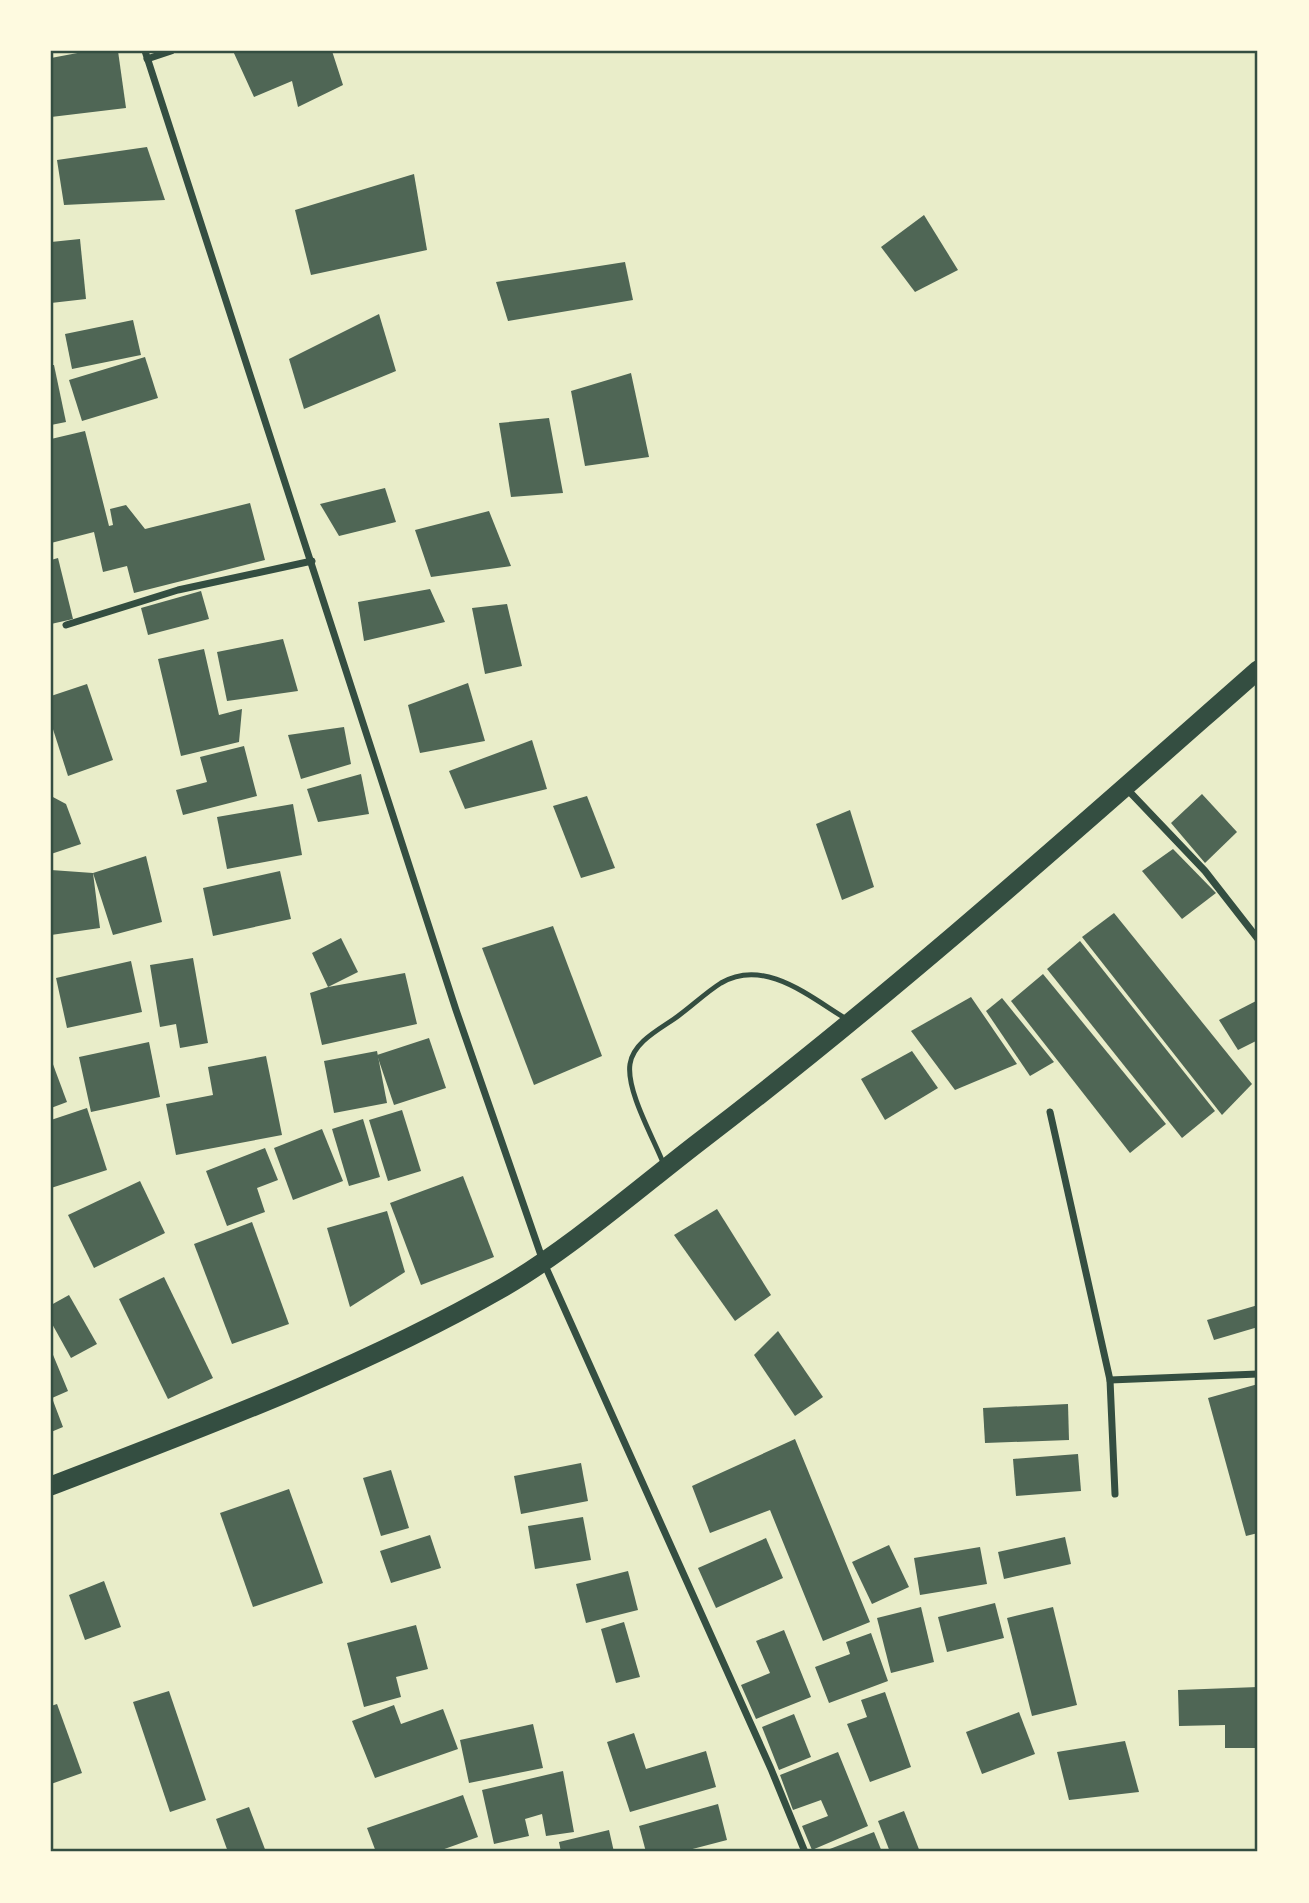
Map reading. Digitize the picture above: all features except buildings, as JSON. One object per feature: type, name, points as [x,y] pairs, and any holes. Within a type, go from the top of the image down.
[{"type":"highway","points":[[51,1486],[184,1436],[423,1332],[507,1285],[666,1168],[851,1023],[1258,670]]},
{"type":"street","points":[[171,51],[146,55],[456,1010],[542,1261],[771,1769],[805,1852]]},
{"type":"street","points":[[66,625],[178,590],[312,561]]},
{"type":"street","points":[[1125,786],[1205,871],[1258,939]]},
{"type":"street","points":[[1050,1112],[1110,1380],[1115,1494]]},
{"type":"street","points":[[1110,1380],[1258,1374]]},
{"type":"lane","points":[[666,1168],[635,1094],[630,1067],[633,1052],[651,1035],[722,983],[741,975],[761,975],[785,981],[851,1023]]}]
